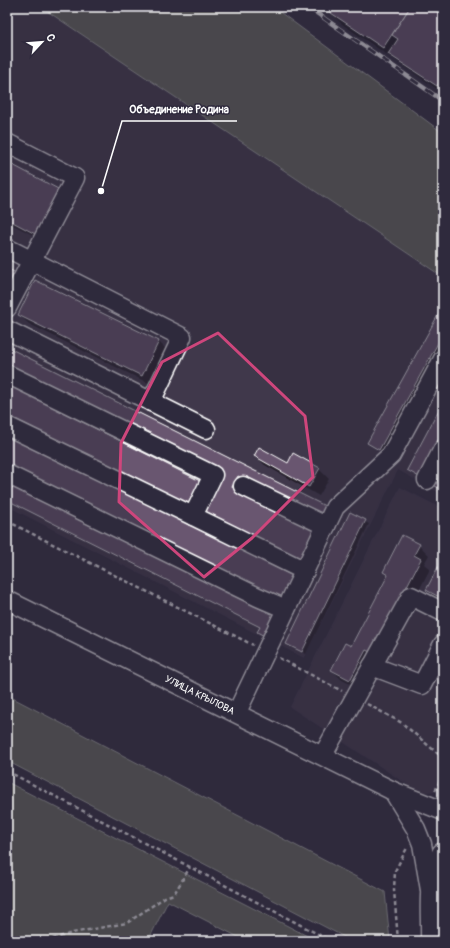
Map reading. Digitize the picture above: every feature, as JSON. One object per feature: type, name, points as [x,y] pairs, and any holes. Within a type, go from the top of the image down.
[{"type":"main road","points":[[432,941],[432,902],[435,870],[443,854]]},
{"type":"main road","points":[[432,902],[443,933]]},
{"type":"street","points":[[7,143],[76,178],[7,308]]},
{"type":"street","points":[[7,248],[182,336],[151,402]]},
{"type":"street","points":[[7,330],[206,429]]},
{"type":"street","points":[[237,712],[335,506],[390,455],[443,359]]},
{"type":"street","points":[[7,374],[214,475],[193,516]]},
{"type":"street","points":[[7,426],[305,570]]},
{"type":"street","points":[[427,480],[442,454]]},
{"type":"street","points":[[7,474],[258,597],[286,609]]},
{"type":"street","points":[[243,486],[326,526]]},
{"type":"street","points":[[323,755],[411,596],[443,612]]},
{"type":"street","name":"УЛИЦА КРЫЛОВА","points":[[7,600],[393,790],[443,811]]},
{"type":"street","points":[[372,666],[422,685],[443,644]]},
{"type":"street","points":[[393,790],[416,829],[422,844],[432,902]]},
{"type":"path","points":[[7,521],[266,652],[402,723],[443,758]]},
{"type":"path","points":[[7,771],[331,941]]},
{"type":"path","points":[[433,794],[443,775]]},
{"type":"path","points":[[398,941],[394,890],[395,871],[408,846]]},
{"type":"path","points":[[46,941],[72,933],[127,922],[165,897],[174,894],[190,867]]},
{"type":"highlighted area","points":[[218,333],[305,416],[313,477],[252,538],[204,577],[119,502],[121,443],[162,362]]},
{"type":"shaded area","points":[[7,7],[41,7],[443,277],[443,495],[398,470],[304,658],[7,506]]},
{"type":"shaded area","points":[[400,487],[443,509],[443,790],[420,793],[290,707]]},
{"type":"green space","points":[[41,7],[273,7],[443,133],[443,277]]},
{"type":"green space","points":[[7,695],[385,892],[390,941],[352,941],[7,761]]},
{"type":"green space","points":[[7,782],[317,941],[246,941],[168,901],[148,941],[7,941]]},
{"type":"building","points":[[331,7],[410,7],[383,48],[328,11]]},
{"type":"building","points":[[410,7],[443,7],[443,77],[437,86],[388,54],[398,39],[392,35]]},
{"type":"building","points":[[7,162],[62,191],[39,236],[7,219]]},
{"type":"building","points":[[7,268],[16,273],[7,290]]},
{"type":"building","points":[[35,280],[159,341],[142,376],[18,315]]},
{"type":"building","points":[[443,306],[443,334],[379,450],[367,443]]},
{"type":"building","points":[[7,347],[325,506],[320,517],[238,476],[232,487],[315,528],[300,559],[201,509],[220,471],[7,365]]},
{"type":"building","points":[[7,384],[200,481],[188,505],[7,415]]},
{"type":"building","points":[[443,402],[443,434],[421,478],[407,470]]},
{"type":"building","points":[[7,434],[295,577],[283,602],[7,465]]},
{"type":"building","points":[[259,447],[288,463],[293,453],[320,468],[309,487],[254,456]]},
{"type":"building","points":[[440,472],[443,474],[443,490],[433,485]]},
{"type":"building","points":[[7,482],[263,610],[266,605],[279,611],[270,639],[257,632],[260,627],[7,500]]},
{"type":"building","points":[[350,512],[366,520],[302,652],[286,644]]},
{"type":"building","points":[[402,535],[420,544],[414,555],[421,559],[372,653],[366,650],[350,680],[331,670],[345,643],[351,646],[388,575],[383,572]]},
{"type":"building","points":[[439,565],[443,566],[443,599],[426,590]]},
{"type":"railway","points":[[308,7],[443,101]]},
{"type":"place","name":"Объединение Родина","points":[[101,191]]}]
